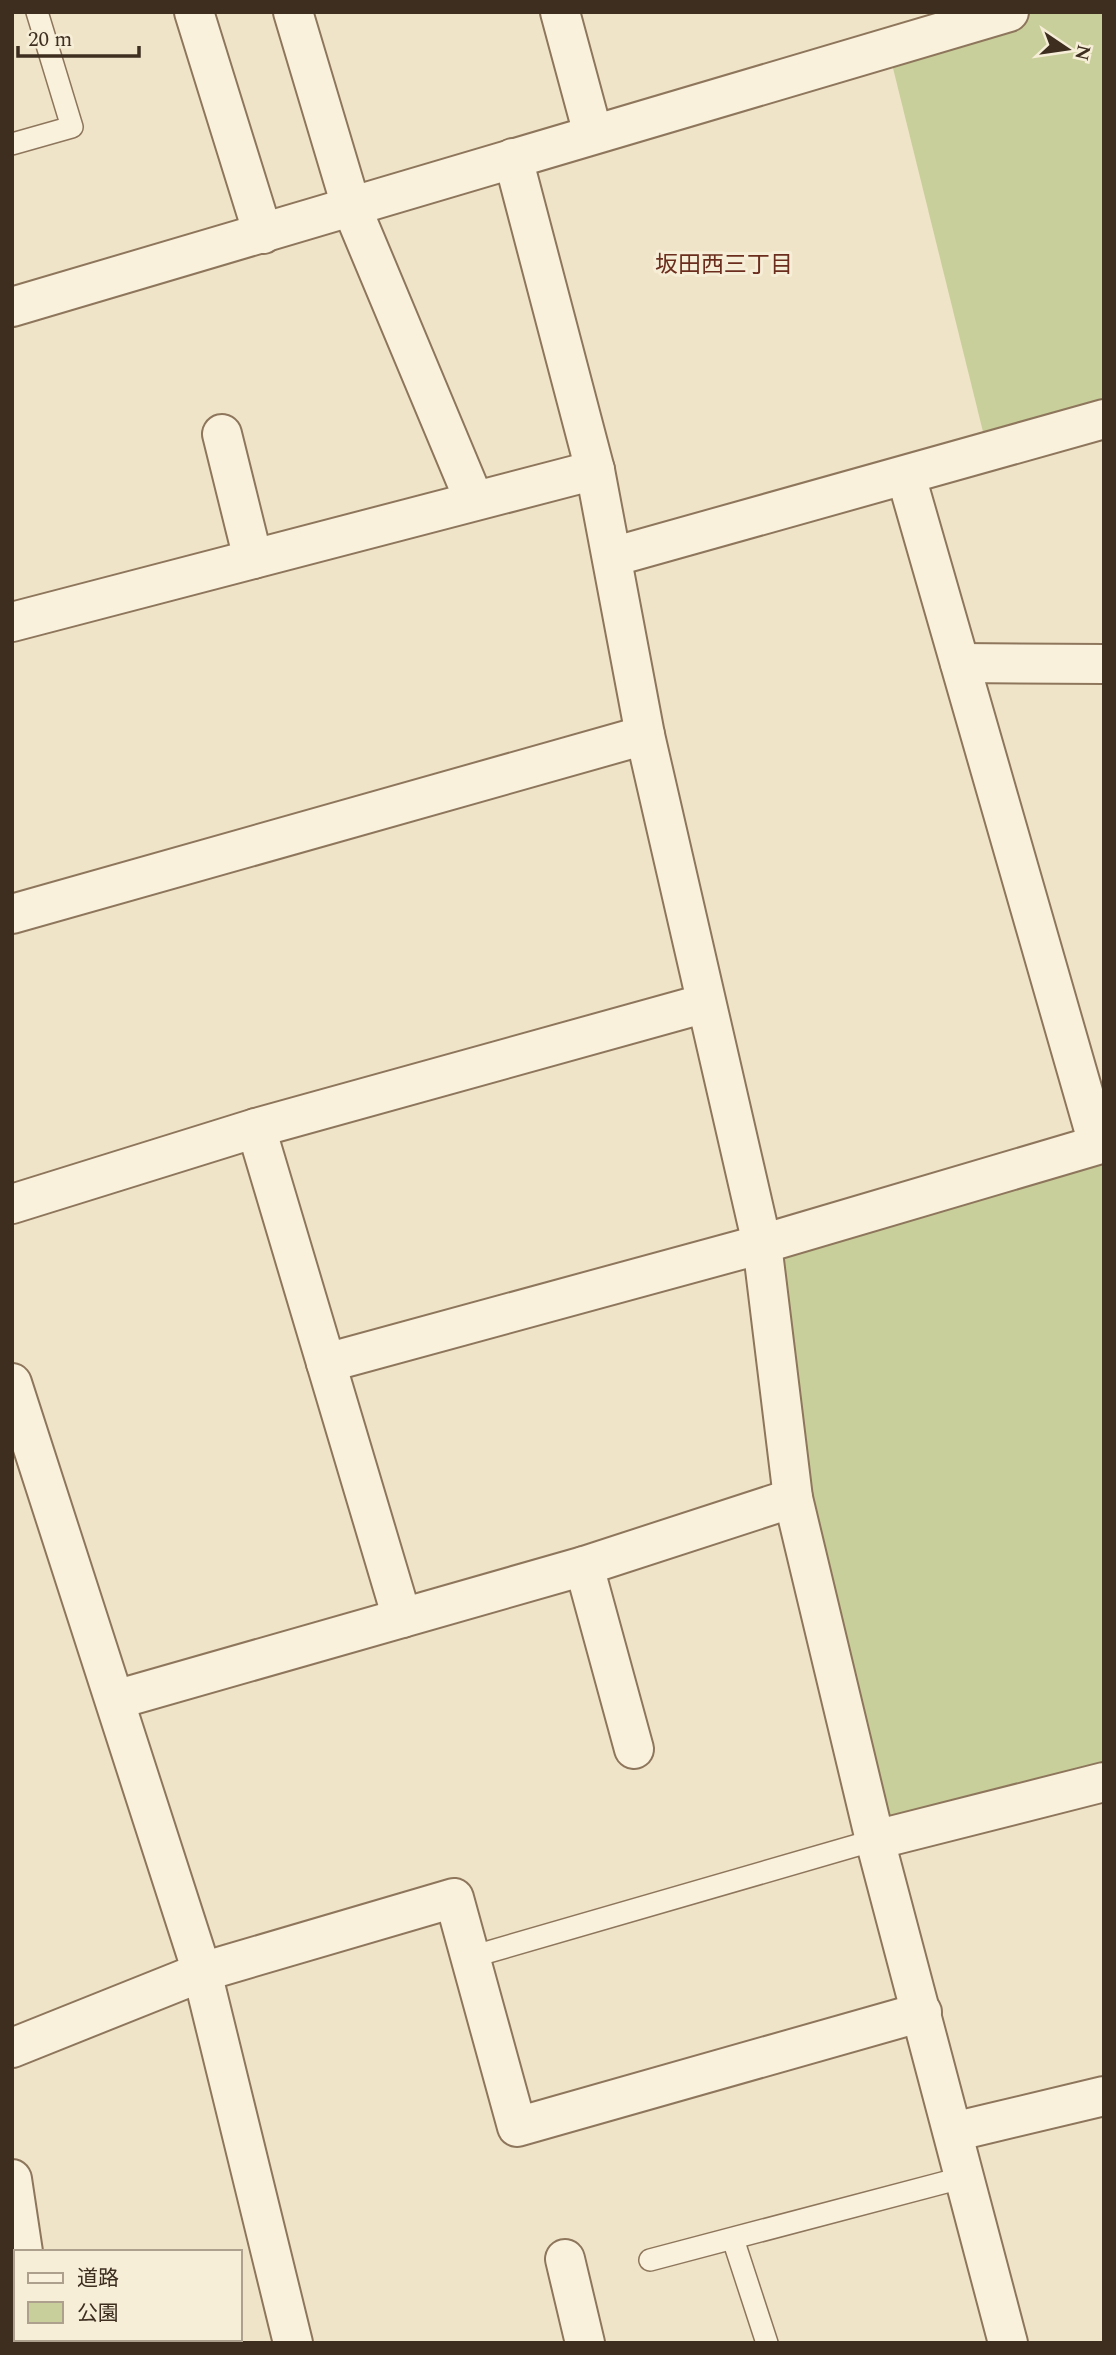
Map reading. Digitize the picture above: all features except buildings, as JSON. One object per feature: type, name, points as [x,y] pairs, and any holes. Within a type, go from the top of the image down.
[{"type":"street","points":[[194,12],[263,234]]},
{"type":"street","points":[[293,12],[351,206],[474,500]]},
{"type":"street","points":[[560,12],[593,134]]},
{"type":"street","points":[[12,307],[1009,12]]},
{"type":"street","points":[[513,158],[595,470],[645,735],[762,1244],[793,1498],[875,1840],[1008,2343]]},
{"type":"street","points":[[612,557],[1104,419]]},
{"type":"street","points":[[222,434],[253,559]]},
{"type":"street","points":[[12,622],[595,470]]},
{"type":"street","points":[[326,1363],[762,1244],[1101,1143],[906,476]]},
{"type":"street","points":[[960,663],[1104,664]]},
{"type":"street","points":[[12,914],[645,735]]},
{"type":"street","points":[[12,1204],[256,1128],[706,1003]]},
{"type":"street","points":[[256,1128],[402,1618]]},
{"type":"street","points":[[12,1383],[202,1972],[293,2343]]},
{"type":"street","points":[[115,1700],[584,1566],[793,1498]]},
{"type":"street","points":[[584,1566],[634,1749]]},
{"type":"street","points":[[875,1840],[1104,1782]]},
{"type":"street","points":[[12,2048],[202,1972],[454,1898],[517,2127],[922,2012]]},
{"type":"street","points":[[953,2132],[1104,2096]]},
{"type":"street","points":[[12,2179],[23,2250]]},
{"type":"street","points":[[565,2259],[585,2343]]},
{"type":"lane","points":[[12,144],[72,127],[37,12]]},
{"type":"lane","points":[[471,1957],[875,1840]]},
{"type":"lane","points":[[650,2260],[965,2177]]},
{"type":"lane","points":[[733,2239],[766,2343]]},
{"type":"green space","points":[[1009,12],[1104,12],[1104,419],[988,452],[888,48]]},
{"type":"green space","points":[[1104,1143],[1104,1783],[875,1840],[762,1244]]},
{"type":"district","name":"坂田西三丁目","points":[[724,265]]}]
